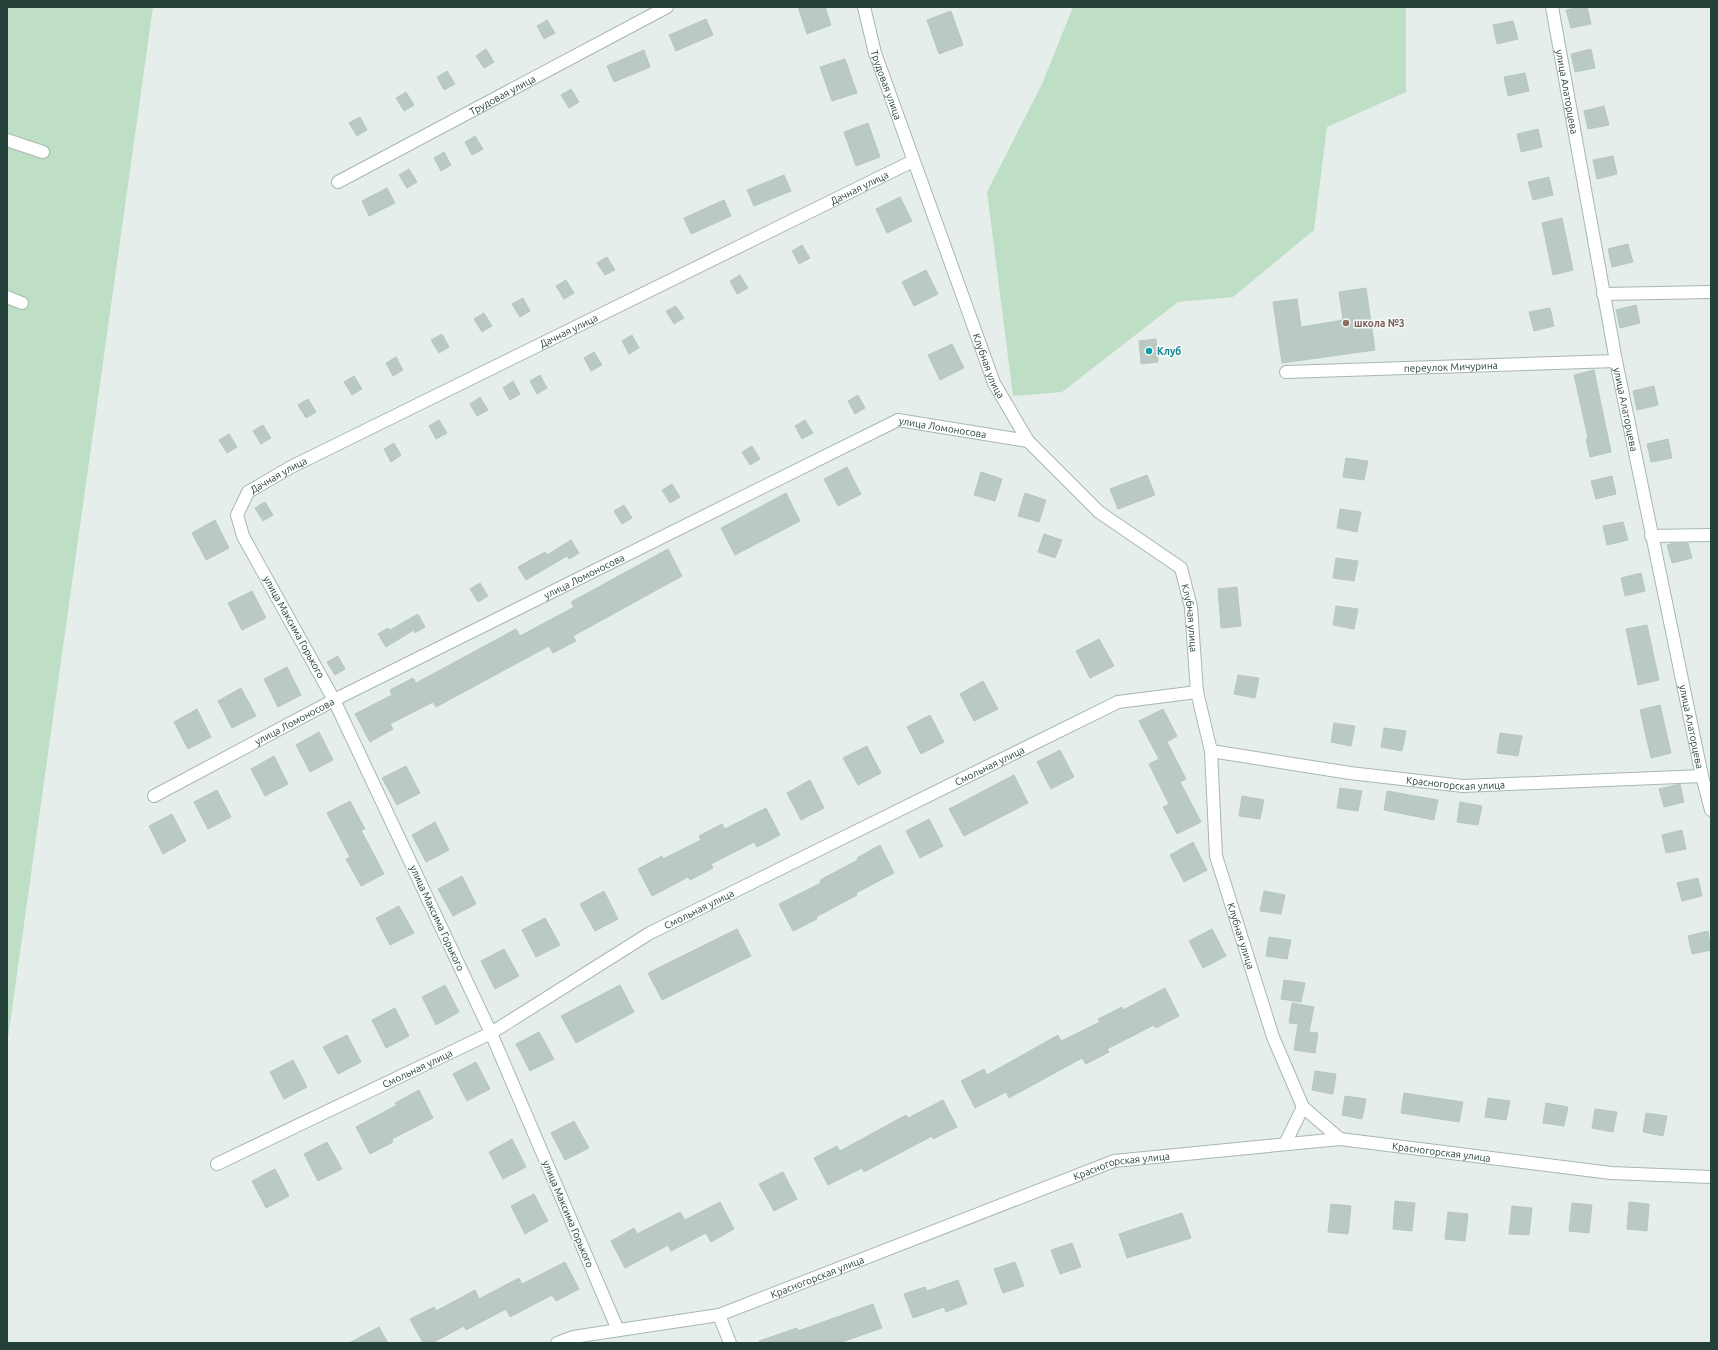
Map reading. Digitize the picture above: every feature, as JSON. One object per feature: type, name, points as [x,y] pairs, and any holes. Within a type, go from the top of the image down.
[{"type":"street","name":"Трудовая улица","points":[[338,182],[667,7]]},
{"type":"street","name":"Трудовая улица","points":[[864,7],[875,53],[913,161]]},
{"type":"street","name":"улица Алаторцева","points":[[1552,7],[1616,361],[1651,536],[1702,776],[1711,807]]},
{"type":"street","points":[[7,140],[43,152]]},
{"type":"street","name":"Клубная улица","points":[[913,161],[994,383],[1028,441],[1099,512],[1181,568],[1191,607],[1197,692],[1211,751],[1216,856],[1273,1037],[1303,1107],[1340,1139]]},
{"type":"street","name":"Дачная улица","points":[[237,515],[248,492],[291,467],[913,161]]},
{"type":"street","points":[[1603,294],[1711,292]]},
{"type":"street","points":[[7,297],[22,303]]},
{"type":"street","name":"переулок Мичурина","points":[[1286,372],[1616,361]]},
{"type":"street","name":"улица Ломоносова","points":[[154,796],[334,700],[898,420],[1028,441]]},
{"type":"street","name":"улица Максима Горького","points":[[237,515],[242,536],[334,700],[491,1034],[618,1330]]},
{"type":"street","points":[[1651,536],[1711,535]]},
{"type":"street","name":"Смольная улица","points":[[217,1164],[491,1034],[650,933],[1118,702],[1197,692]]},
{"type":"street","name":"Красногорская улица","points":[[1211,751],[1350,773],[1463,786],[1702,776]]},
{"type":"street","points":[[1285,1144],[1303,1107]]},
{"type":"street","name":"Красногорская улица","points":[[557,1343],[573,1337],[720,1315],[1114,1161],[1340,1139],[1611,1173],[1711,1177]]},
{"type":"street","points":[[720,1315],[730,1343]]},
{"type":"green space","points":[[7,7],[153,7],[7,1045]]},
{"type":"green space","points":[[1073,7],[1406,7],[1406,92],[1327,127],[1314,230],[1233,297],[1178,302],[1062,392],[1013,396],[987,192],[1042,84]]},
{"type":"building","points":[[798,7],[825,7],[831,25],[807,34]]},
{"type":"building","points":[[1587,7],[1591,24],[1571,28],[1566,10]]},
{"type":"building","points":[[951,11],[963,45],[939,54],[927,20]]},
{"type":"building","points":[[706,19],[713,35],[676,51],[669,35]]},
{"type":"building","points":[[547,20],[555,33],[544,39],[537,26]]},
{"type":"building","points":[[1513,21],[1518,39],[1497,44],[1493,25]]},
{"type":"building","points":[[486,49],[494,62],[484,68],[476,56]]},
{"type":"building","points":[[1591,49],[1595,68],[1575,72],[1571,54]]},
{"type":"building","points":[[644,50],[650,67],[614,82],[607,66]]},
{"type":"building","points":[[845,59],[857,93],[832,101],[820,67]]},
{"type":"building","points":[[447,71],[455,84],[444,90],[437,77]]},
{"type":"building","points":[[1525,73],[1529,91],[1508,96],[1504,77]]},
{"type":"building","points":[[571,89],[579,102],[569,108],[561,95]]},
{"type":"building","points":[[406,92],[414,105],[404,111],[396,98]]},
{"type":"building","points":[[1604,106],[1609,125],[1588,129],[1584,111]]},
{"type":"building","points":[[360,117],[367,130],[357,136],[349,123]]},
{"type":"building","points":[[868,123],[880,157],[856,166],[844,132]]},
{"type":"building","points":[[1538,129],[1542,147],[1521,152],[1517,134]]},
{"type":"building","points":[[475,136],[483,149],[472,155],[465,142]]},
{"type":"building","points":[[444,152],[451,165],[441,171],[434,158]]},
{"type":"building","points":[[1613,156],[1617,174],[1597,179],[1593,160]]},
{"type":"building","points":[[409,169],[417,182],[407,188],[399,175]]},
{"type":"building","points":[[784,175],[791,191],[754,206],[747,190]]},
{"type":"building","points":[[1549,177],[1553,195],[1533,200],[1528,182]]},
{"type":"building","points":[[387,188],[395,203],[369,216],[362,201]]},
{"type":"building","points":[[900,197],[912,221],[887,233],[876,209]]},
{"type":"building","points":[[724,200],[731,216],[691,234],[684,218]]},
{"type":"building","points":[[1562,218],[1573,270],[1553,275],[1542,223]]},
{"type":"building","points":[[1628,244],[1633,262],[1612,267],[1608,249]]},
{"type":"building","points":[[802,245],[810,258],[799,264],[792,251]]},
{"type":"building","points":[[607,257],[615,270],[605,275],[597,263]]},
{"type":"building","points":[[926,270],[938,294],[914,306],[902,282]]},
{"type":"building","points":[[740,275],[748,288],[737,294],[730,281]]},
{"type":"building","points":[[566,280],[574,293],[564,299],[556,286]]},
{"type":"building","name":"школа №3","points":[[1366,288],[1375,350],[1282,363],[1273,302],[1297,299],[1301,327],[1343,320],[1339,292]]},
{"type":"building","points":[[523,298],[530,311],[520,317],[512,304]]},
{"type":"building","points":[[1636,305],[1640,323],[1620,328],[1616,310]]},
{"type":"building","points":[[676,306],[684,318],[674,324],[666,311]]},
{"type":"building","points":[[1550,308],[1554,326],[1534,331],[1529,312]]},
{"type":"building","points":[[484,313],[492,326],[482,332],[474,319]]},
{"type":"building","points":[[442,334],[449,347],[439,353],[431,340]]},
{"type":"building","points":[[632,335],[639,348],[629,354],[622,341]]},
{"type":"building","name":"Клуб","points":[[1156,339],[1158,362],[1141,364],[1139,341]]},
{"type":"building","points":[[952,344],[964,368],[940,380],[928,355]]},
{"type":"building","points":[[594,352],[602,365],[591,371],[584,358]]},
{"type":"building","points":[[396,357],[403,370],[393,376],[386,363]]},
{"type":"building","points":[[1594,370],[1611,452],[1590,457],[1586,439],[1588,438],[1574,375]]},
{"type":"building","points":[[540,375],[547,388],[537,394],[530,381]]},
{"type":"building","points":[[354,376],[362,389],[352,395],[344,382]]},
{"type":"building","points":[[513,381],[520,394],[510,400],[503,388]]},
{"type":"building","points":[[1654,386],[1658,405],[1637,410],[1633,391]]},
{"type":"building","points":[[858,395],[865,408],[855,414],[848,401]]},
{"type":"building","points":[[480,397],[488,410],[477,416],[470,404]]},
{"type":"building","points":[[308,399],[316,412],[306,418],[298,405]]},
{"type":"building","points":[[439,420],[447,433],[436,439],[429,426]]},
{"type":"building","points":[[805,420],[813,433],[802,439],[795,426]]},
{"type":"building","points":[[263,425],[271,438],[261,444],[253,431]]},
{"type":"building","points":[[229,434],[237,447],[227,453],[219,440]]},
{"type":"building","points":[[1668,439],[1672,458],[1651,462],[1647,444]]},
{"type":"building","points":[[394,443],[401,455],[391,462],[384,449]]},
{"type":"building","points":[[752,446],[760,459],[750,465],[742,452]]},
{"type":"building","points":[[1346,458],[1368,461],[1364,480],[1343,477]]},
{"type":"building","points":[[847,467],[861,494],[838,506],[824,479]]},
{"type":"building","points":[[981,472],[1002,479],[995,501],[974,495]]},
{"type":"building","points":[[1147,475],[1155,495],[1118,509],[1110,489]]},
{"type":"building","points":[[1612,476],[1616,494],[1596,499],[1591,481]]},
{"type":"building","points":[[672,484],[680,497],[670,503],[662,490]]},
{"type":"building","points":[[786,493],[800,521],[735,555],[721,528]]},
{"type":"building","points":[[1025,493],[1046,500],[1039,522],[1018,516]]},
{"type":"building","points":[[265,502],[273,515],[263,521],[255,508]]},
{"type":"building","points":[[624,505],[632,518],[622,524],[614,511]]},
{"type":"building","points":[[1340,509],[1361,512],[1357,532],[1337,528]]},
{"type":"building","points":[[215,520],[229,548],[206,560],[192,533]]},
{"type":"building","points":[[1623,522],[1628,540],[1607,545],[1603,526]]},
{"type":"building","points":[[1044,534],[1062,540],[1055,558],[1038,552]]},
{"type":"building","points":[[571,540],[579,553],[569,559],[567,556],[526,580],[518,567],[545,552],[547,555]]},
{"type":"building","points":[[1674,543],[1688,543],[1692,558],[1672,563],[1667,545]]},
{"type":"building","points":[[668,549],[682,576],[573,636],[576,641],[553,653],[549,646],[436,707],[433,702],[390,724],[393,729],[370,742],[355,714],[392,695],[390,690],[413,678],[416,683],[516,629],[520,636],[574,607],[571,602]]},
{"type":"building","points":[[1336,558],[1358,561],[1354,581],[1333,578]]},
{"type":"building","points":[[1641,573],[1645,591],[1625,596],[1621,578]]},
{"type":"building","points":[[480,583],[488,596],[478,602],[470,589]]},
{"type":"building","points":[[1237,587],[1241,626],[1221,628],[1218,589]]},
{"type":"building","points":[[252,591],[266,618],[242,630],[228,603]]},
{"type":"building","points":[[1336,606],[1358,609],[1354,629],[1333,625]]},
{"type":"building","points":[[418,614],[425,627],[415,633],[414,630],[386,647],[378,634],[388,628],[390,630]]},
{"type":"building","points":[[1647,625],[1659,680],[1638,685],[1626,629]]},
{"type":"building","points":[[1099,639],[1114,666],[1090,678],[1076,651]]},
{"type":"building","points":[[338,656],[345,669],[335,675],[327,662]]},
{"type":"building","points":[[287,667],[301,695],[278,707],[264,679]]},
{"type":"building","points":[[1238,675],[1259,678],[1255,698],[1234,694]]},
{"type":"building","points":[[983,681],[998,709],[974,721],[960,694]]},
{"type":"building","points":[[241,688],[256,716],[232,728],[218,701]]},
{"type":"building","points":[[1660,705],[1671,753],[1651,758],[1640,710]]},
{"type":"building","points":[[197,709],[211,737],[188,749],[174,722]]},
{"type":"building","points":[[1163,709],[1177,736],[1167,742],[1186,779],[1180,782],[1201,822],[1177,834],[1163,807],[1169,804],[1149,764],[1159,759],[1139,721]]},
{"type":"building","points":[[930,715],[944,742],[921,754],[907,727]]},
{"type":"building","points":[[1334,723],[1355,726],[1351,746],[1331,742]]},
{"type":"building","points":[[1384,728],[1406,731],[1402,751],[1381,747]]},
{"type":"building","points":[[319,732],[333,760],[310,772],[296,745]]},
{"type":"building","points":[[1500,733],[1522,736],[1518,756],[1497,753]]},
{"type":"building","points":[[867,746],[881,773],[858,785],[843,758]]},
{"type":"building","points":[[1060,750],[1074,777],[1051,789],[1037,762]]},
{"type":"building","points":[[274,756],[288,784],[265,796],[251,769]]},
{"type":"building","points":[[406,766],[420,793],[397,805],[382,778]]},
{"type":"building","points":[[1014,775],[1028,803],[964,836],[949,809]]},
{"type":"building","points":[[810,780],[824,808],[801,820],[787,793]]},
{"type":"building","points":[[1680,784],[1684,802],[1664,807],[1659,789]]},
{"type":"building","points":[[1340,788],[1362,791],[1358,811],[1337,808]]},
{"type":"building","points":[[217,790],[231,817],[208,829],[194,802]]},
{"type":"building","points":[[1387,791],[1438,800],[1434,820],[1384,810]]},
{"type":"building","points":[[1242,796],[1264,800],[1260,819],[1239,816]]},
{"type":"building","points":[[350,801],[365,829],[361,830],[384,874],[361,886],[346,859],[350,857],[327,813]]},
{"type":"building","points":[[1460,802],[1482,806],[1478,825],[1457,822]]},
{"type":"building","points":[[766,808],[780,835],[757,847],[754,842],[711,864],[713,868],[690,880],[688,877],[652,896],[638,869],[662,856],[663,859],[701,840],[699,836],[722,824],[725,829]]},
{"type":"building","points":[[172,814],[186,841],[163,854],[149,826]]},
{"type":"building","points":[[929,819],[943,846],[920,858],[906,831]]},
{"type":"building","points":[[435,822],[449,850],[426,862],[412,835]]},
{"type":"building","points":[[1682,830],[1686,849],[1666,853],[1662,835]]},
{"type":"building","points":[[1193,842],[1207,870],[1184,882],[1170,855]]},
{"type":"building","points":[[880,845],[894,873],[856,893],[857,895],[816,917],[817,919],[793,931],[779,904],[821,883],[820,880],[858,860],[857,858]]},
{"type":"building","points":[[462,876],[476,904],[453,916],[438,889]]},
{"type":"building","points":[[1698,878],[1702,896],[1682,901],[1677,883]]},
{"type":"building","points":[[604,891],[618,919],[595,931],[580,904]]},
{"type":"building","points":[[1264,891],[1285,895],[1281,914],[1260,911]]},
{"type":"building","points":[[399,906],[414,933],[390,945],[376,918]]},
{"type":"building","points":[[545,918],[560,945],[536,957],[522,930]]},
{"type":"building","points":[[737,929],[751,956],[662,1000],[648,973]]},
{"type":"building","points":[[1212,929],[1226,956],[1203,968],[1189,941]]},
{"type":"building","points":[[1708,931],[1711,950],[1692,954],[1688,936]]},
{"type":"building","points":[[1269,937],[1291,940],[1287,959],[1266,956]]},
{"type":"building","points":[[504,949],[519,976],[495,989],[481,961]]},
{"type":"building","points":[[1284,980],[1305,983],[1301,1002],[1281,999]]},
{"type":"building","points":[[445,985],[459,1012],[436,1025],[422,997]]},
{"type":"building","points":[[620,985],[634,1012],[576,1043],[561,1016]]},
{"type":"building","points":[[1165,988],[1179,1016],[1156,1028],[1154,1025],[1107,1049],[1109,1052],[1086,1064],[1082,1058],[1009,1098],[1006,1092],[975,1108],[961,1081],[984,1069],[987,1075],[1058,1035],[1061,1041],[1100,1022],[1098,1019],[1122,1007],[1123,1010]]},
{"type":"building","points":[[1292,1003],[1314,1007],[1309,1032],[1318,1033],[1315,1053],[1294,1050],[1298,1024],[1289,1023]]},
{"type":"building","points":[[395,1008],[409,1036],[386,1048],[372,1020]]},
{"type":"building","points":[[539,1032],[554,1059],[530,1071],[516,1044]]},
{"type":"building","points":[[347,1035],[361,1062],[338,1074],[323,1047]]},
{"type":"building","points":[[293,1060],[307,1087],[284,1099],[270,1072]]},
{"type":"building","points":[[476,1062],[490,1089],[467,1101],[453,1074]]},
{"type":"building","points":[[1315,1071],[1336,1074],[1333,1094],[1312,1090]]},
{"type":"building","points":[[419,1090],[433,1118],[392,1139],[393,1142],[370,1154],[356,1127],[397,1105],[395,1103]]},
{"type":"building","points":[[1404,1093],[1463,1102],[1459,1122],[1401,1113]]},
{"type":"building","points":[[1345,1096],[1366,1099],[1362,1119],[1342,1115]]},
{"type":"building","points":[[1488,1098],[1510,1101],[1506,1120],[1485,1117]]},
{"type":"building","points":[[943,1100],[957,1127],[933,1139],[932,1136],[864,1172],[862,1168],[828,1185],[814,1158],[837,1146],[840,1151],[906,1115],[908,1118]]},
{"type":"building","points":[[1546,1103],[1568,1107],[1564,1126],[1543,1123]]},
{"type":"building","points":[[1595,1109],[1617,1112],[1613,1132],[1592,1128]]},
{"type":"building","points":[[1646,1113],[1667,1116],[1663,1136],[1643,1132]]},
{"type":"building","points":[[574,1121],[589,1148],[565,1160],[551,1133]]},
{"type":"building","points":[[512,1139],[526,1167],[503,1179],[489,1152]]},
{"type":"building","points":[[327,1142],[342,1169],[318,1181],[304,1154]]},
{"type":"building","points":[[275,1169],[289,1196],[266,1208],[252,1181]]},
{"type":"building","points":[[783,1172],[797,1199],[774,1211],[759,1184]]},
{"type":"building","points":[[534,1194],[548,1221],[525,1234],[511,1206]]},
{"type":"building","points":[[1395,1201],[1415,1203],[1412,1231],[1393,1229]]},
{"type":"building","points":[[720,1202],[734,1229],[711,1242],[706,1233],[671,1251],[668,1245],[625,1268],[611,1241],[634,1228],[637,1234],[680,1212],[685,1220]]},
{"type":"building","points":[[1629,1202],[1649,1204],[1647,1231],[1627,1229]]},
{"type":"building","points":[[1572,1203],[1592,1205],[1589,1233],[1569,1231]]},
{"type":"building","points":[[1331,1204],[1351,1206],[1348,1234],[1328,1232]]},
{"type":"building","points":[[1512,1206],[1532,1208],[1529,1235],[1509,1234]]},
{"type":"building","points":[[1448,1212],[1468,1214],[1465,1241],[1445,1239]]},
{"type":"building","points":[[1182,1213],[1191,1238],[1127,1258],[1119,1234]]},
{"type":"building","points":[[1072,1243],[1081,1267],[1060,1274],[1051,1250]]},
{"type":"building","points":[[565,1262],[579,1289],[556,1301],[552,1295],[510,1317],[506,1309],[466,1330],[464,1326],[432,1343],[423,1343],[410,1319],[434,1307],[436,1311],[475,1290],[479,1299],[519,1278],[522,1284]]},
{"type":"building","points":[[1015,1262],[1024,1286],[1003,1293],[994,1269]]},
{"type":"building","points":[[958,1280],[967,1304],[946,1312],[944,1307],[913,1318],[904,1294],[925,1287],[927,1291]]},
{"type":"building","points":[[873,1304],[882,1328],[839,1343],[760,1343],[759,1341],[797,1328],[798,1331]]},
{"type":"building","points":[[379,1327],[388,1343],[349,1343]]},
{"type":"place","name":"школа №3","points":[[1346,323]]},
{"type":"place","name":"Клуб","points":[[1149,351]]}]
